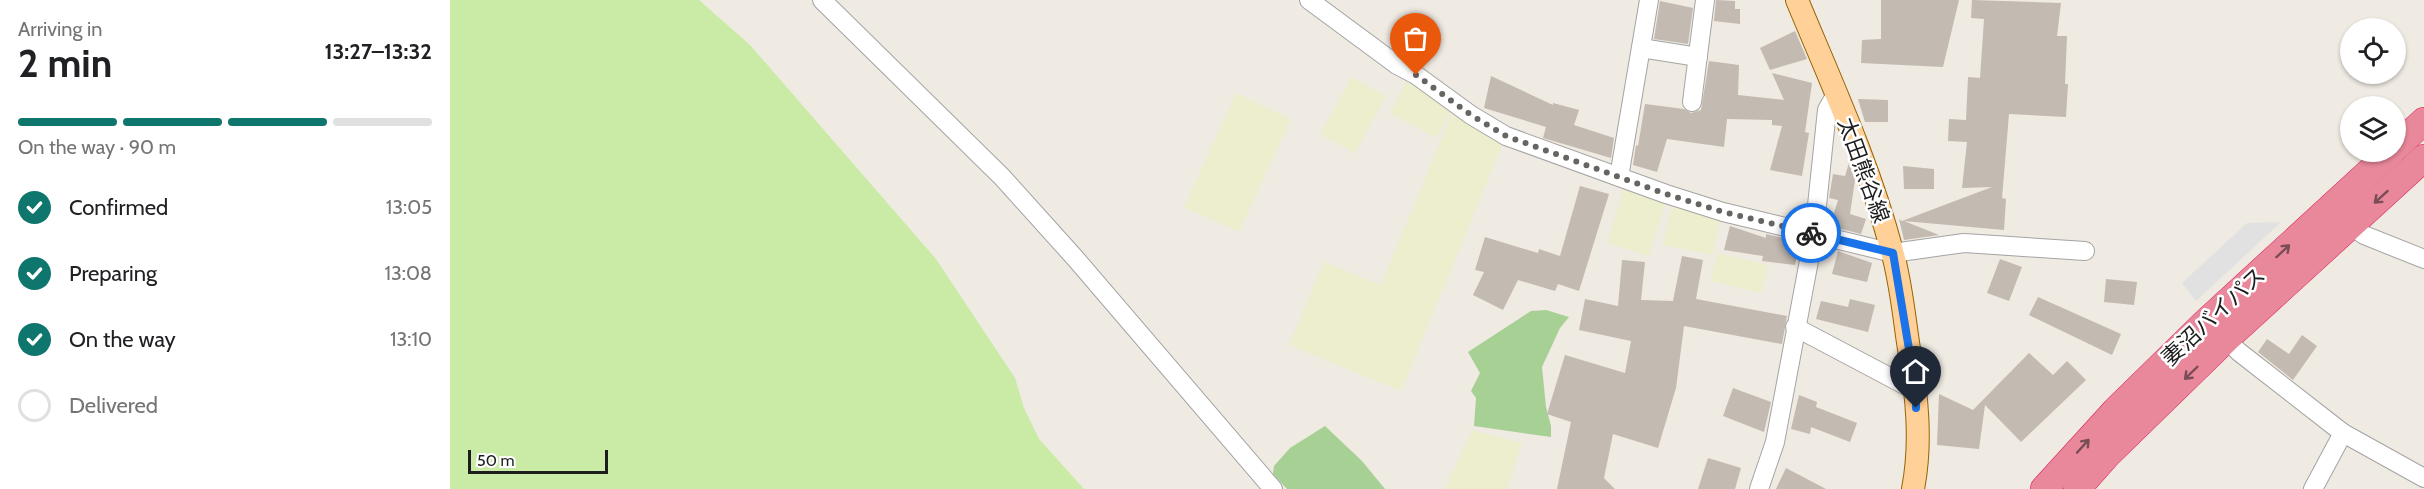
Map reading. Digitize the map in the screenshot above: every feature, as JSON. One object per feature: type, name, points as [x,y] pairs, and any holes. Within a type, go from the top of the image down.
[{"type":"highway","points":[[2406,138],[2424,121]]},
{"type":"highway","name":"妻沼バイパス","points":[[2044,489],[2116,410],[2206,322],[2340,216],[2424,158]]},
{"type":"highway","name":"妻沼バイパス","points":[[2077,489],[2107,455],[2226,339],[2340,216],[2383,162]]},
{"type":"main road","name":"太田熊谷線","points":[[1797,0],[1879,205],[1893,253],[1916,391],[1917,442],[1913,489]]},
{"type":"street","points":[[822,0],[1002,177],[1075,258],[1273,489]]},
{"type":"street","points":[[1309,0],[1397,65],[1416,75],[1471,115],[1506,136],[1723,212],[1893,253],[1964,243],[2085,252]]},
{"type":"street","points":[[1619,177],[1649,0]]},
{"type":"street","points":[[1692,102],[1705,0]]},
{"type":"street","points":[[1641,48],[1698,57]]},
{"type":"street","points":[[1759,489],[1775,442],[1814,234],[1827,110],[1836,94]]},
{"type":"street","points":[[2340,216],[2364,235],[2424,259]]},
{"type":"street","points":[[1795,327],[1916,391]]},
{"type":"street","points":[[2226,339],[2239,352],[2343,433],[2424,478]]},
{"type":"street","points":[[2313,489],[2343,433]]},
{"type":"green space","points":[[450,0],[699,0],[750,45],[936,259],[1015,378],[1024,408],[1039,439],[1084,489],[450,489]]},
{"type":"green space","points":[[1352,77],[1386,96],[1355,153],[1320,134]]},
{"type":"green space","points":[[1409,77],[1450,113],[1437,138],[1390,113]]},
{"type":"green space","points":[[1236,93],[1291,119],[1239,232],[1184,207]]},
{"type":"green space","points":[[1456,104],[1506,136],[1401,391],[1289,345],[1324,262],[1381,285]]},
{"type":"green space","points":[[1625,185],[1667,197],[1649,256],[1607,243]]},
{"type":"green space","points":[[1672,205],[1721,215],[1713,255],[1663,245]]},
{"type":"green space","points":[[1717,253],[1768,265],[1761,293],[1711,281]]},
{"type":"green space","points":[[1546,310],[1569,317],[1560,328],[1542,367],[1551,437],[1474,426],[1476,398],[1471,391],[1480,373],[1468,352],[1531,311]]},
{"type":"green space","points":[[1325,426],[1362,461],[1385,489],[1287,489],[1273,474],[1274,466],[1290,448]]},
{"type":"green space","points":[[1472,430],[1522,443],[1507,489],[1445,489]]},
{"type":"shaded area","points":[[2281,222],[2196,301],[2182,283],[2247,223]]},
{"type":"building","points":[[1716,0],[1735,1],[1735,9],[1740,9],[1740,24],[1714,21]]},
{"type":"building","points":[[1881,0],[1959,0],[1943,67],[1861,63],[1862,40],[1881,39]]},
{"type":"building","points":[[1972,0],[2061,3],[2057,36],[2067,36],[2066,117],[2009,114],[2002,198],[2006,199],[2004,230],[1904,221],[1939,235],[1904,240],[1899,219],[1902,221],[1992,187],[1962,188],[1967,142],[1948,141],[1949,119],[1966,120],[1968,77],[1980,78],[1984,19],[1971,18]]},
{"type":"building","points":[[1660,1],[1693,8],[1688,44],[1654,39]]},
{"type":"building","points":[[1795,31],[1807,59],[1770,70],[1760,48]]},
{"type":"building","points":[[1709,61],[1739,65],[1738,95],[1784,100],[1772,73],[1812,83],[1805,132],[1809,133],[1802,176],[1770,170],[1782,126],[1772,125],[1772,120],[1727,119],[1724,147],[1667,139],[1657,172],[1633,165],[1645,104],[1684,109],[1691,113],[1701,110]]},
{"type":"building","points":[[1491,76],[1553,105],[1553,103],[1579,110],[1574,125],[1614,138],[1611,158],[1543,138],[1546,127],[1484,108]]},
{"type":"building","points":[[1858,99],[1888,100],[1888,122],[1865,122]]},
{"type":"building","points":[[1849,163],[1855,180],[1850,214],[1866,219],[1861,234],[1830,226],[1838,200],[1829,198],[1833,174],[1845,176]]},
{"type":"building","points":[[1903,166],[1934,169],[1934,189],[1904,189]]},
{"type":"building","points":[[1580,186],[1609,194],[1579,291],[1558,284],[1555,291],[1518,280],[1503,310],[1473,295],[1484,272],[1475,270],[1485,237],[1538,253],[1539,249],[1560,256]]},
{"type":"building","points":[[1730,226],[1766,238],[1766,234],[1800,242],[1795,265],[1762,261],[1763,256],[1724,250]]},
{"type":"building","points":[[1838,251],[1872,263],[1867,282],[1832,274]]},
{"type":"building","points":[[1682,256],[1703,260],[1696,299],[1787,316],[1782,344],[1684,326],[1676,388],[1658,448],[1613,434],[1604,478],[1615,489],[1557,489],[1571,422],[1547,414],[1565,355],[1625,373],[1631,341],[1579,330],[1585,299],[1618,306],[1622,260],[1645,262],[1641,300],[1673,301]]},
{"type":"building","points":[[2000,259],[2022,267],[2009,301],[1987,293]]},
{"type":"building","points":[[2106,279],[2137,282],[2134,305],[2104,302]]},
{"type":"building","points":[[2038,297],[2121,334],[2112,355],[2029,315]]},
{"type":"building","points":[[1850,299],[1875,305],[1868,332],[1816,319],[1821,301],[1848,307]]},
{"type":"building","points":[[2302,335],[2317,346],[2293,380],[2258,352],[2267,339],[2289,354]]},
{"type":"building","points":[[2029,353],[2053,375],[2067,361],[2086,380],[2021,442],[1985,405],[1979,449],[1937,445],[1939,394],[1973,410]]},
{"type":"building","points":[[1733,388],[1771,402],[1764,432],[1723,416]]},
{"type":"building","points":[[1799,395],[1817,402],[1816,407],[1857,423],[1850,442],[1811,427],[1810,434],[1791,429]]},
{"type":"building","points":[[1708,458],[1741,468],[1735,489],[1698,489]]},
{"type":"building","points":[[1786,468],[1826,489],[1776,489]]},
{"type":"way so far","points":[[1416,75],[1471,115],[1506,136],[1666,194],[1723,212],[1811,233]]},
{"type":"route","points":[[1811,233],[1893,253],[1916,391],[1916,408]]}]
